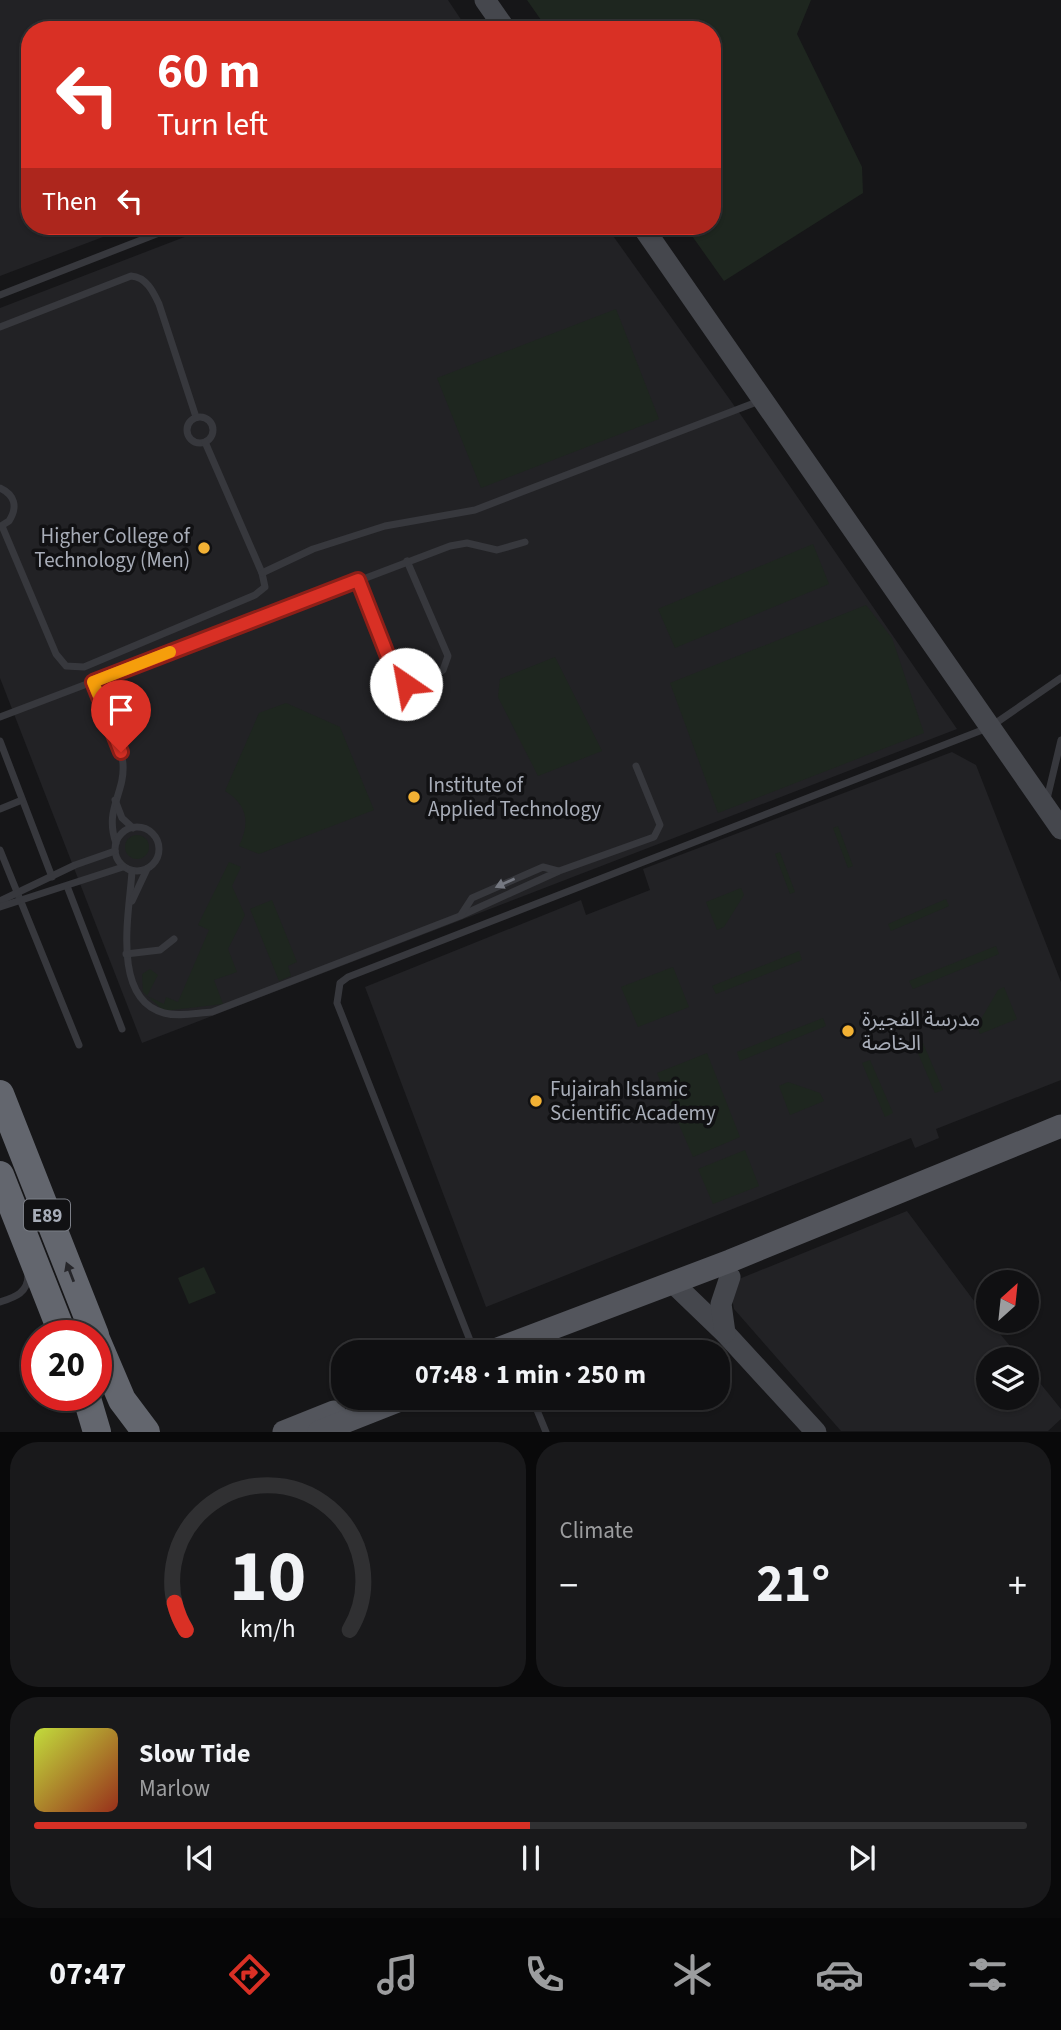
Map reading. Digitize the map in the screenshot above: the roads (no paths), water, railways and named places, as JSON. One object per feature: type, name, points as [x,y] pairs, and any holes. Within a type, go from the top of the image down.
[{"type":"highway","name":"E89","points":[[0,1094],[88,1320]]},
{"type":"highway","name":"E89","points":[[0,1175],[14,1219],[57,1320]]},
{"type":"highway","name":"E89","points":[[112,1377],[122,1400],[146,1432]]},
{"type":"highway","points":[[91,1411],[97,1432]]},
{"type":"main road","points":[[542,1340],[678,1289],[1061,1126]]},
{"type":"main road","points":[[678,1289],[730,1277],[1061,1142]]},
{"type":"main road","points":[[284,1432],[340,1410]]},
{"type":"main road","points":[[319,1432],[375,1410]]},
{"type":"street","points":[[485,0],[500,21]]},
{"type":"street","points":[[648,235],[1061,829]]},
{"type":"street","points":[[725,1333],[721,1304],[730,1277]]},
{"type":"street","points":[[678,1289],[725,1333],[816,1432]]},
{"type":"lane","points":[[0,295],[154,235]]},
{"type":"lane","points":[[0,327],[131,276],[139,276],[153,291],[159,304],[196,417]]},
{"type":"lane","points":[[262,573],[313,550],[385,526],[475,510],[762,400]]},
{"type":"lane","points":[[196,417],[205,417],[212,423],[214,432],[205,442],[196,443],[187,432],[189,423],[196,417]]},
{"type":"lane","points":[[0,488],[13,498],[15,506],[9,521],[1,526],[57,654],[62,662],[73,668],[84,667],[261,592],[265,581],[205,442]]},
{"type":"lane","points":[[0,717],[456,544],[497,550],[525,542]]},
{"type":"lane","points":[[358,580],[397,677],[406,684],[417,683],[443,670],[448,656],[407,561]]},
{"type":"lane","points":[[470,1340],[337,1003],[340,984],[361,972],[990,727],[1061,678]]},
{"type":"lane","points":[[93,682],[122,758],[123,773],[111,820],[115,847],[123,867]]},
{"type":"lane","points":[[1045,807],[1061,740]]},
{"type":"lane","points":[[0,741],[52,877]]},
{"type":"lane","points":[[132,871],[125,954],[132,978],[146,1003],[161,1013],[177,1015],[212,1012],[460,916],[559,871],[654,837],[660,825],[636,766]]},
{"type":"lane","points":[[115,796],[122,818],[133,828],[150,832],[158,844],[157,858],[148,869],[130,905]]},
{"type":"lane","points":[[0,809],[22,800]]},
{"type":"lane","points":[[0,907],[52,877],[115,847],[123,832],[133,828]]},
{"type":"lane","points":[[0,850],[79,1045]]},
{"type":"lane","points":[[0,901],[67,886],[123,867],[132,871],[148,869]]},
{"type":"lane","points":[[67,886],[122,1029]]},
{"type":"lane","points":[[125,954],[160,950],[174,939]]},
{"type":"lane","points":[[0,1302],[21,1293],[28,1282],[14,1219]]},
{"type":"lane","points":[[537,1410],[546,1432]]},
{"type":"place","name":"Higher College of Technology (Men)","points":[[204,548]]},
{"type":"place","name":"Institute of Applied Technology","points":[[414,797]]},
{"type":"place","name":"مدرسة الفجيرة الخاصة","points":[[848,1031]]},
{"type":"place","name":"Fujairah Islamic Scientific Academy","points":[[536,1101]]}]
